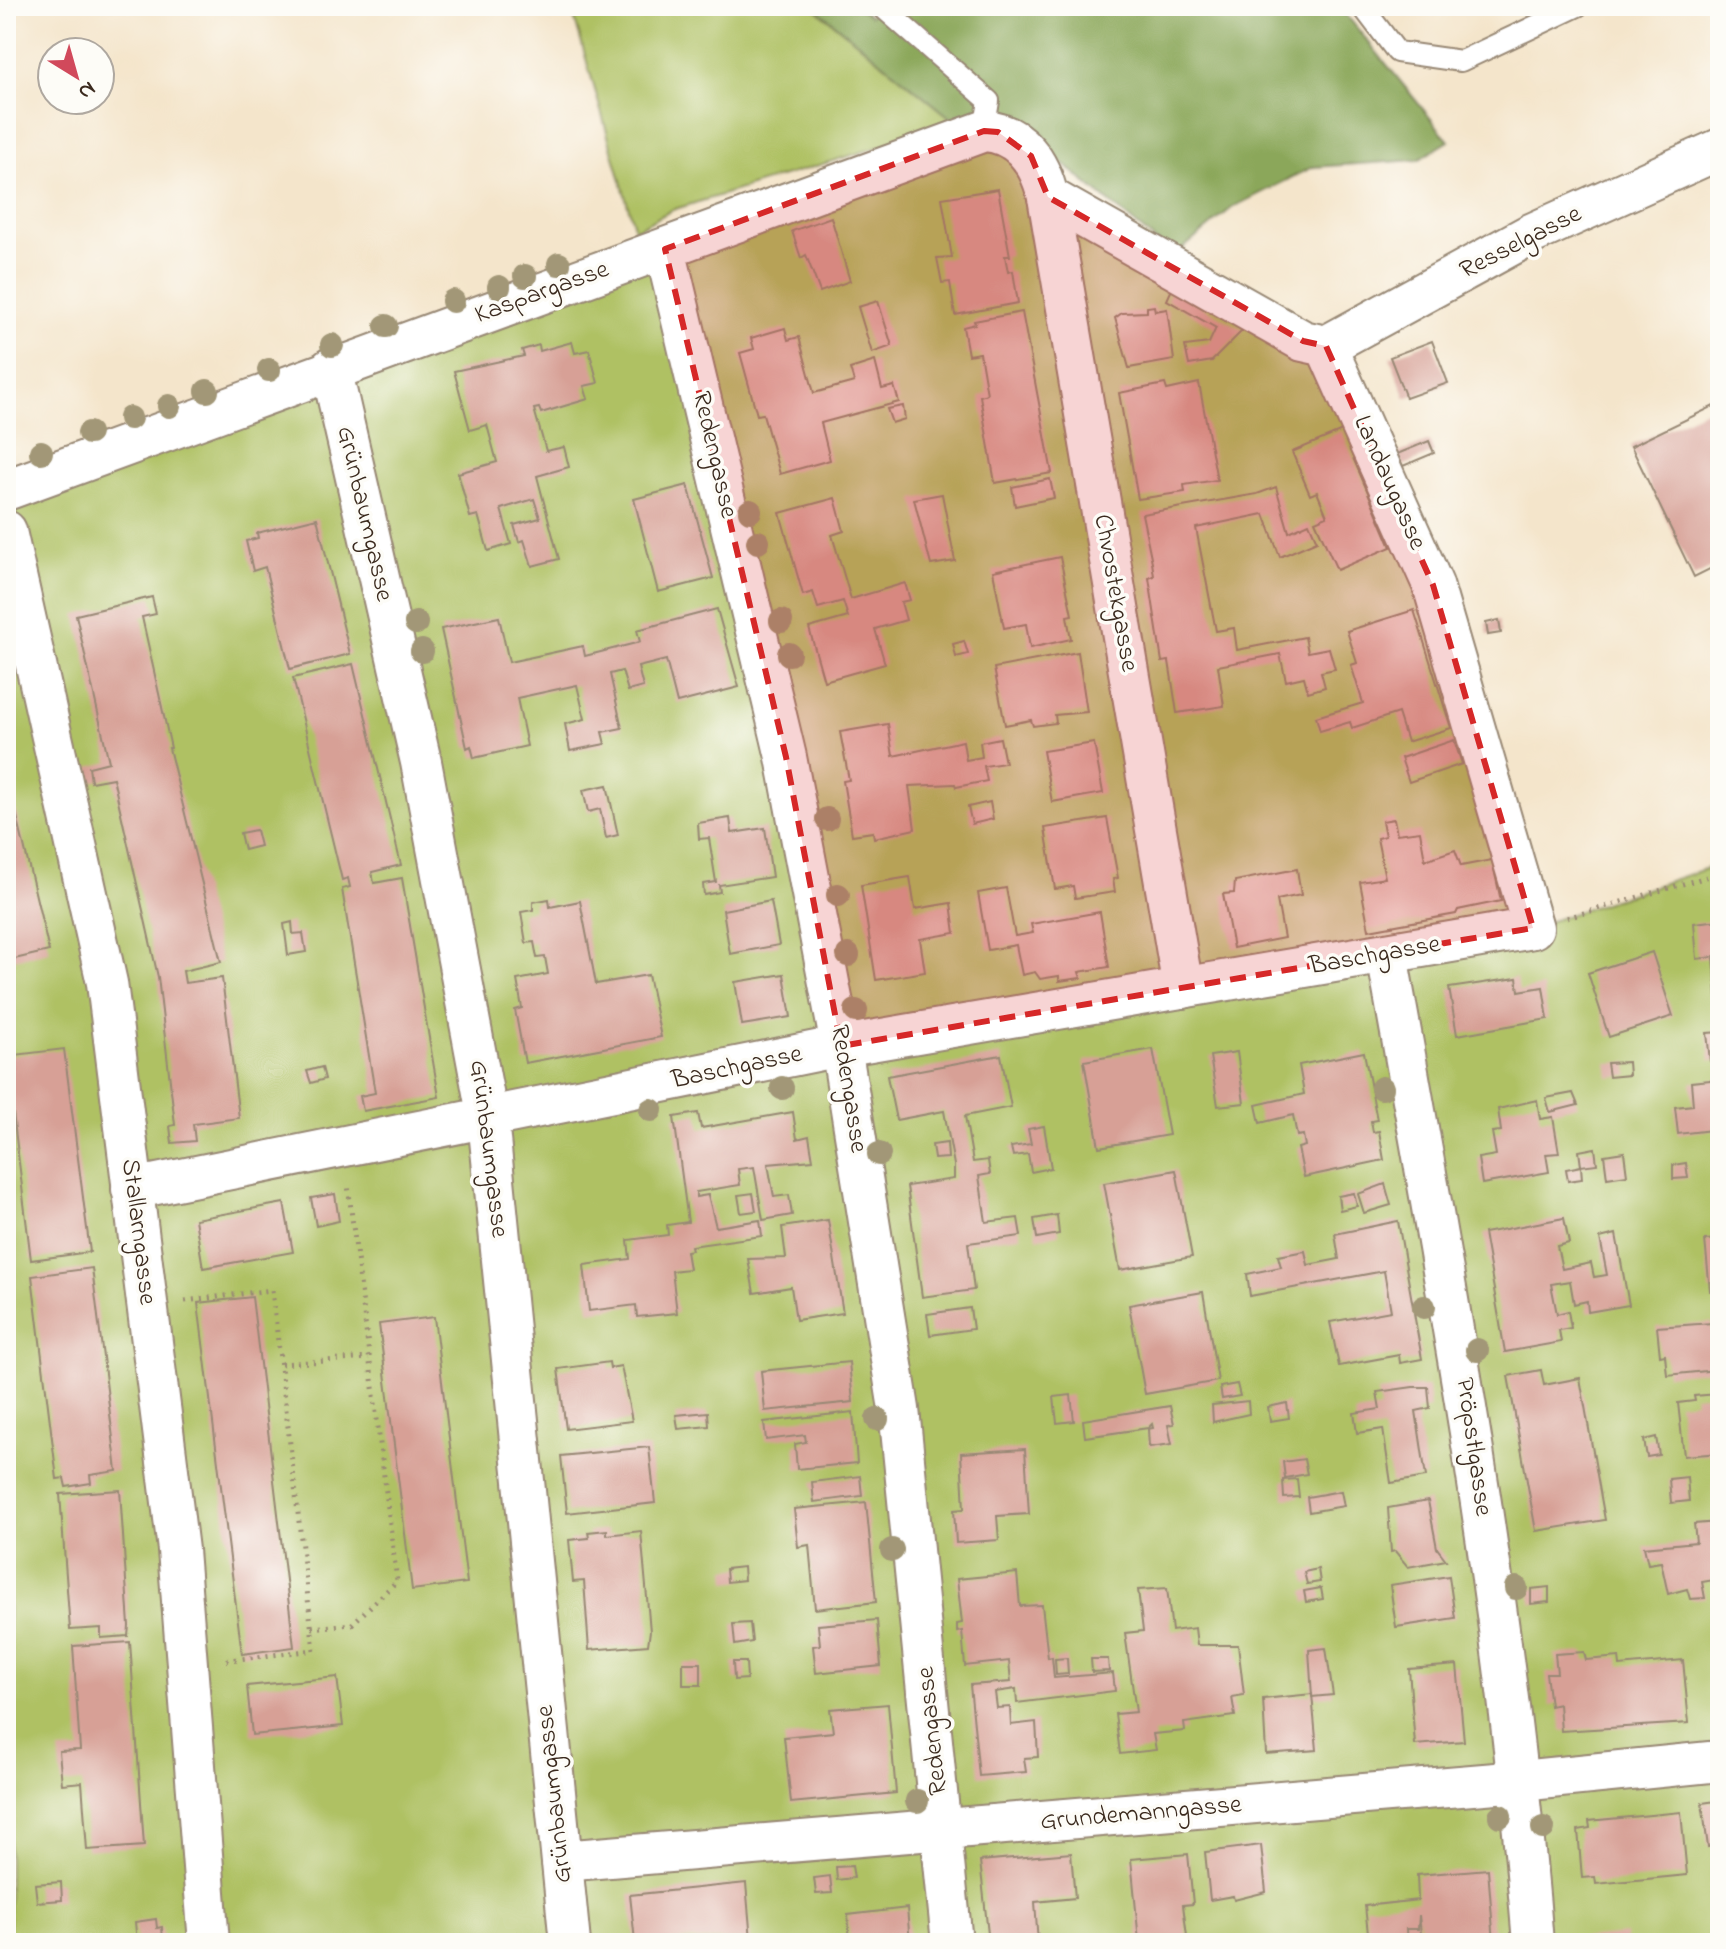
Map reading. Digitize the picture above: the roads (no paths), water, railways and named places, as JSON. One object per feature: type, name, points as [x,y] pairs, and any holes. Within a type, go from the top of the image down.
[{"type":"street","points":[[984,131],[998,132],[1031,156],[1042,172],[1048,197],[1303,341],[1326,346]]},
{"type":"street","name":"Kaspargasse","points":[[6,490],[331,368],[984,131]]},
{"type":"street","name":"Resselgasse","points":[[1326,346],[1531,234],[1720,149]]},
{"type":"street","name":"Chvostekgasse","points":[[1048,197],[1183,988]]},
{"type":"street","name":"Redengasse","points":[[665,249],[786,757],[841,1046],[899,1409],[952,1943]]},
{"type":"street","name":"Landaugasse","points":[[1326,346],[1433,585],[1533,928]]},
{"type":"street","name":"Grünbaumgasse","points":[[331,368],[421,762],[488,1119],[570,1943]]},
{"type":"street","name":"Stallarngasse","points":[[6,531],[107,983],[178,1550],[209,1943]]},
{"type":"street","name":"Baschgasse","points":[[132,1189],[841,1046],[1533,928]]},
{"type":"street","name":"Pröpstlgasse","points":[[1387,955],[1462,1369],[1520,1781],[1533,1943]]},
{"type":"street","name":"Grundemanngasse","points":[[562,1861],[943,1831],[1720,1761]]},
{"type":"lane","points":[[881,6],[989,101],[984,131]]},
{"type":"lane","points":[[1362,6],[1397,52],[1461,61],[1578,6]]}]
